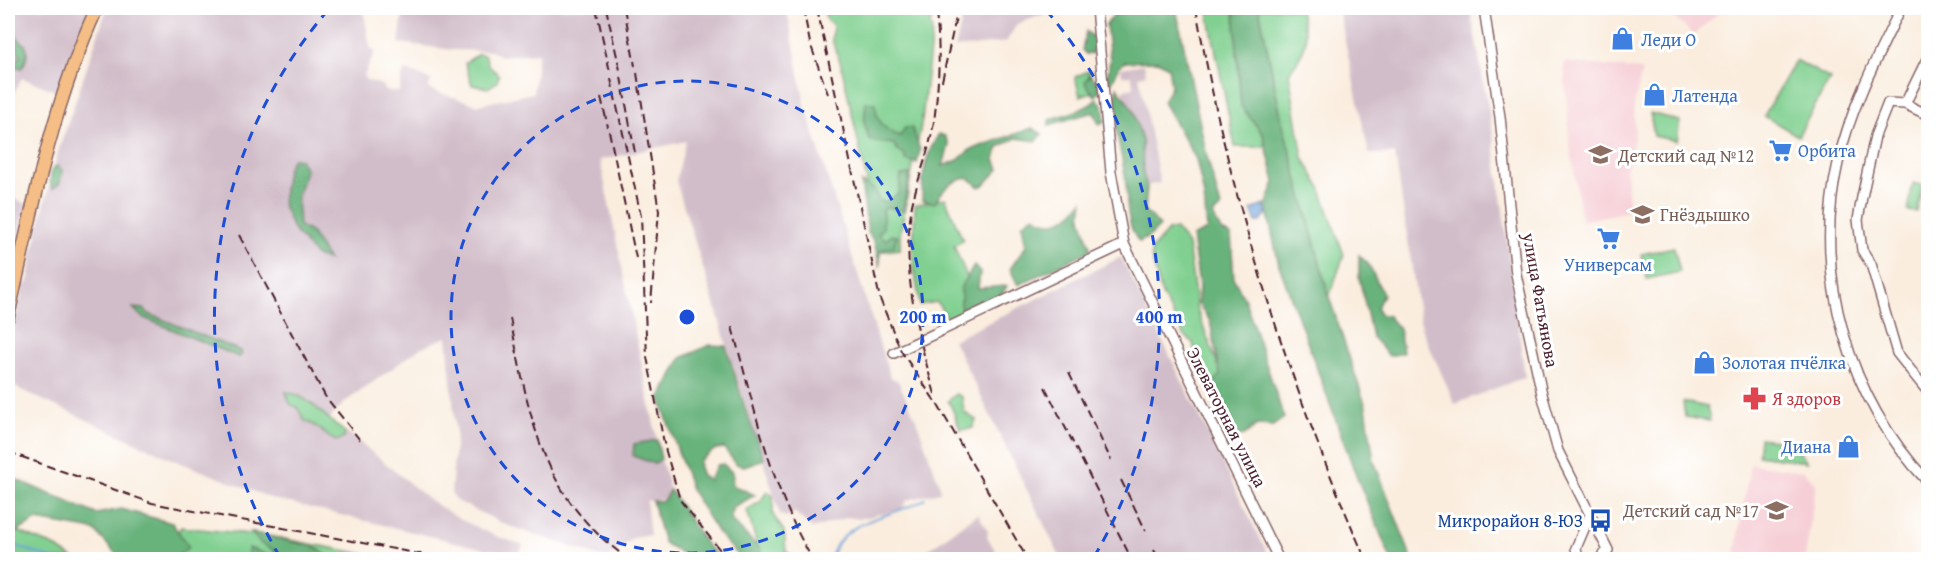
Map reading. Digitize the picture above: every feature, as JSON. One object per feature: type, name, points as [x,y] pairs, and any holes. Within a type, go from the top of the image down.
[{"type":"main road","points":[[8,317],[51,139],[68,80],[98,8]]},
{"type":"street","name":"Элеваторная улица","points":[[1096,8],[1111,172],[1124,244],[1279,560]]},
{"type":"street","name":"улица Фатьянова","points":[[1484,8],[1500,117],[1520,294],[1542,394],[1558,451],[1608,550],[1599,560]]},
{"type":"street","points":[[1901,8],[1859,99],[1838,163],[1830,225],[1831,266],[1845,341],[1857,375],[1898,445],[1929,482]]},
{"type":"street","points":[[1905,104],[1929,57]]},
{"type":"street","points":[[1929,115],[1905,104],[1888,103],[1875,136],[1858,220],[1862,250],[1871,264],[1897,353],[1929,392]]},
{"type":"street","points":[[894,353],[1124,244]]},
{"type":"street","points":[[1578,560],[1576,548],[1590,515]]},
{"type":"shaded area","points":[[8,8],[90,8],[62,90],[56,91],[22,78],[8,104]]},
{"type":"shaded area","points":[[107,8],[363,8],[370,47],[375,52],[364,76],[366,80],[382,85],[385,91],[399,92],[404,69],[431,80],[428,89],[478,105],[533,93],[538,53],[500,56],[492,51],[453,50],[399,43],[403,13],[398,12],[398,8],[800,8],[788,15],[805,105],[890,377],[898,381],[915,417],[940,486],[940,492],[907,500],[902,509],[859,519],[848,517],[812,529],[795,512],[787,517],[780,515],[676,181],[686,141],[600,160],[661,459],[672,498],[646,501],[650,535],[633,538],[608,559],[506,525],[457,501],[451,493],[456,434],[447,337],[422,347],[345,402],[328,420],[351,435],[430,500],[459,519],[498,537],[523,545],[518,557],[273,499],[174,460],[21,390],[8,382],[8,353],[23,288],[29,280],[32,255],[58,152]]},
{"type":"shaded area","points":[[965,8],[1086,8],[1047,13],[1017,24],[1006,42],[955,48]]},
{"type":"shaded area","points":[[1338,8],[1470,8],[1492,129],[1525,377],[1455,404],[1421,328],[1395,154],[1369,154]]},
{"type":"shaded area","points":[[1662,8],[1724,8],[1694,35]]},
{"type":"shaded area","name":"Детский сад №12","points":[[1564,62],[1642,70],[1634,107],[1635,135],[1626,170],[1629,211],[1582,221],[1569,140]]},
{"type":"shaded area","points":[[1144,64],[1146,74],[1139,76],[1160,183],[1141,187],[1123,90],[1134,87],[1131,75],[1122,76],[1121,68]]},
{"type":"shaded area","points":[[8,195],[26,204],[8,286]]},
{"type":"shaded area","points":[[1121,257],[1270,559],[1061,559],[953,340]]},
{"type":"shaded area","name":"Детский сад №17","points":[[1750,464],[1804,471],[1816,484],[1805,559],[1734,559]]},
{"type":"shaded area","points":[[978,514],[988,531],[987,537],[1001,559],[915,559]]},
{"type":"green space","points":[[827,8],[929,8],[932,32],[922,120],[900,234],[900,249],[878,252],[875,218],[841,64],[832,40],[833,24],[827,21],[825,14]]},
{"type":"green space","points":[[1119,8],[1176,8],[1207,157],[1221,207],[1213,215],[1221,231],[1231,235],[1234,279],[1245,300],[1284,418],[1273,426],[1257,425],[1243,436],[1226,435],[1215,409],[1211,385],[1220,375],[1210,321],[1198,303],[1199,286],[1192,237],[1207,230],[1204,196],[1196,159],[1163,102],[1171,86],[1168,67],[1158,61],[1125,62],[1119,67],[1112,82],[1107,80],[1110,59],[1106,25]]},
{"type":"green space","points":[[1207,8],[1234,8],[1241,106],[1263,134],[1266,147],[1235,147]]},
{"type":"green space","points":[[1234,8],[1259,8],[1282,122],[1329,297],[1366,407],[1374,461],[1412,559],[1391,559],[1357,478],[1279,265],[1266,206],[1275,182],[1263,134],[1241,106]]},
{"type":"green space","points":[[1259,8],[1299,8],[1306,35],[1304,49],[1289,73],[1303,158],[1320,187],[1344,255],[1329,297],[1282,122]]},
{"type":"green space","points":[[8,30],[27,49],[26,60],[22,68],[11,66],[8,62],[8,56],[17,59],[20,57],[16,44],[8,43]]},
{"type":"green space","points":[[1086,31],[1097,40],[1092,54],[1086,54],[1082,50]]},
{"type":"green space","points":[[478,54],[485,55],[489,66],[499,75],[497,82],[488,88],[472,85],[465,63]]},
{"type":"green space","points":[[1796,60],[1830,79],[1798,136],[1764,116]]},
{"type":"green space","points":[[1090,70],[1093,92],[1080,96],[1075,77]]},
{"type":"green space","points":[[1089,75],[1097,81],[1100,92],[1095,96],[1085,83]]},
{"type":"green space","points":[[1117,87],[1133,110],[1142,141],[1143,173],[1147,187],[1145,211],[1160,226],[1149,237],[1139,242],[1129,216],[1115,119]]},
{"type":"green space","points":[[1097,99],[1103,105],[1105,121],[1099,124],[1094,113],[1090,113],[1049,125],[1049,120],[1080,110]]},
{"type":"green space","points":[[866,102],[875,104],[879,120],[889,131],[900,136],[905,128],[912,128],[920,150],[917,163],[905,160],[905,155],[898,151],[894,144],[869,139],[864,122]]},
{"type":"green space","points":[[1650,113],[1680,121],[1677,141],[1654,136]]},
{"type":"green space","points":[[1032,128],[1042,134],[1037,141],[1016,138],[999,147],[995,159],[999,169],[984,185],[979,187],[969,178],[963,179],[948,186],[935,203],[922,200],[925,166],[930,150],[939,134],[945,136],[949,145],[943,166],[958,160],[970,150]]},
{"type":"green space","points":[[293,158],[300,159],[306,170],[297,197],[299,226],[311,232],[328,260],[316,256],[293,229],[282,203],[287,170]]},
{"type":"green space","points":[[57,166],[63,171],[59,184],[52,189],[50,181],[52,169]]},
{"type":"green space","points":[[910,174],[903,211],[888,207],[883,210],[883,229],[878,234],[886,240],[891,235],[897,236],[894,246],[880,251],[880,267],[874,241],[868,233],[861,182],[874,189],[879,201],[886,202],[899,193],[901,175]]},
{"type":"green space","points":[[1913,183],[1922,185],[1917,212],[1908,211]]},
{"type":"green space","points":[[945,198],[963,240],[954,246],[979,305],[948,319],[937,302],[920,305],[913,262],[915,205]]},
{"type":"green space","points":[[1083,201],[1081,218],[1091,250],[1018,285],[1010,269],[1026,246],[1022,224],[1034,216],[1049,222],[1061,220]]},
{"type":"green space","points":[[1176,229],[1188,245],[1197,310],[1224,381],[1211,385],[1199,371],[1193,343],[1183,334],[1162,295],[1151,256],[1152,249],[1169,230]]},
{"type":"green space","points":[[1674,247],[1680,272],[1647,279],[1641,254]]},
{"type":"green space","points":[[1359,255],[1369,265],[1383,294],[1377,308],[1381,315],[1387,315],[1399,329],[1403,353],[1389,356],[1372,337],[1359,277]]},
{"type":"green space","points":[[974,266],[980,272],[978,288],[1007,286],[999,296],[987,304],[974,309],[961,310],[961,287]]},
{"type":"green space","points":[[133,308],[144,309],[149,314],[241,351],[242,354],[239,357],[142,317]]},
{"type":"green space","points":[[710,345],[726,346],[764,459],[744,466],[736,464],[724,448],[716,449],[699,461],[701,474],[709,480],[717,465],[723,464],[733,473],[732,485],[755,495],[732,508],[731,520],[760,549],[761,559],[742,559],[718,533],[692,492],[660,399],[681,358]]},
{"type":"green space","points":[[286,392],[303,398],[317,409],[345,432],[344,438],[336,441],[305,421],[297,407],[290,404]]},
{"type":"green space","points":[[956,394],[962,397],[964,412],[976,420],[973,428],[961,430],[959,427],[948,401]]},
{"type":"green space","points":[[1683,402],[1707,407],[1710,421],[1685,417]]},
{"type":"green space","points":[[1760,438],[1792,442],[1807,462],[1758,455]]},
{"type":"green space","points":[[657,440],[661,459],[654,464],[633,456],[634,444]]},
{"type":"green space","points":[[8,476],[96,514],[121,509],[172,523],[189,547],[173,559],[125,559],[117,555],[94,530],[37,520],[8,537]]},
{"type":"green space","points":[[670,490],[707,546],[721,559],[691,559],[664,543],[652,501],[663,501]]},
{"type":"green space","points":[[767,491],[773,496],[773,515],[784,531],[786,551],[797,559],[761,559],[747,510],[760,502]]},
{"type":"green space","points":[[181,527],[269,536],[390,559],[159,560]]},
{"type":"green space","points":[[17,531],[54,546],[74,559],[8,559],[8,537]]},
{"type":"green space","points":[[251,532],[315,547],[332,559],[252,559],[248,553],[249,548],[271,556],[276,551],[261,544]]},
{"type":"water","points":[[1264,205],[1267,213],[1261,222],[1256,222],[1251,210]]},
{"type":"waterway","points":[[830,560],[836,546],[845,535],[857,527],[925,499]]},
{"type":"waterway","points":[[8,543],[56,560]]},
{"type":"railway","points":[[596,8],[610,72]]},
{"type":"railway","points":[[606,8],[620,70]]},
{"type":"railway","points":[[624,8],[635,66]]},
{"type":"railway","points":[[803,8],[810,43],[828,94]]},
{"type":"railway","points":[[817,8],[880,299],[901,351],[939,407],[1028,560]]},
{"type":"railway","points":[[935,8],[939,50],[936,107],[930,142],[912,205],[908,253],[917,325],[935,394]]},
{"type":"railway","points":[[942,81],[958,8]]},
{"type":"railway","points":[[1196,8],[1226,149],[1264,289],[1311,426],[1366,560]]},
{"type":"railway","points":[[637,73],[659,211],[651,303]]},
{"type":"railway","points":[[621,77],[635,153]]},
{"type":"railway","points":[[611,79],[621,125]]},
{"type":"railway","points":[[601,97],[608,127]]},
{"type":"railway","points":[[622,129],[641,216],[647,357],[665,448],[680,500],[728,560]]},
{"type":"railway","points":[[609,131],[636,258]]},
{"type":"railway","points":[[239,235],[325,396],[360,440]]},
{"type":"railway","points":[[510,318],[533,422],[558,482],[576,510],[600,536],[630,560]]},
{"type":"railway","points":[[732,327],[756,417],[775,476],[798,533],[813,560]]},
{"type":"railway","points":[[1069,373],[1111,460]]},
{"type":"railway","points":[[1045,387],[1132,560]]},
{"type":"railway","points":[[8,452],[152,503],[420,554],[439,560]]},
{"type":"railway","points":[[1121,480],[1146,531]]},
{"type":"railway","points":[[1154,550],[1159,560]]},
{"type":"railway","points":[[1146,554],[1149,560]]},
{"type":"place","name":"Леди О","points":[[1623,39]]},
{"type":"place","name":"Латенда","points":[[1654,95]]},
{"type":"place","name":"Орбита","points":[[1780,150]]},
{"type":"place","name":"Детский сад №12","points":[[1600,155]]},
{"type":"place","name":"Гнёздышко","points":[[1642,214]]},
{"type":"place","name":"Универсам","points":[[1608,238]]},
{"type":"place","name":"Золотая пчёлка","points":[[1704,362]]},
{"type":"place","name":"Я здоров","points":[[1754,398]]},
{"type":"place","name":"Диана","points":[[1849,446]]},
{"type":"place","name":"Детский сад №17","points":[[1777,510]]},
{"type":"place","name":"Микрорайон 8-ЮЗ","points":[[1601,520]]}]
